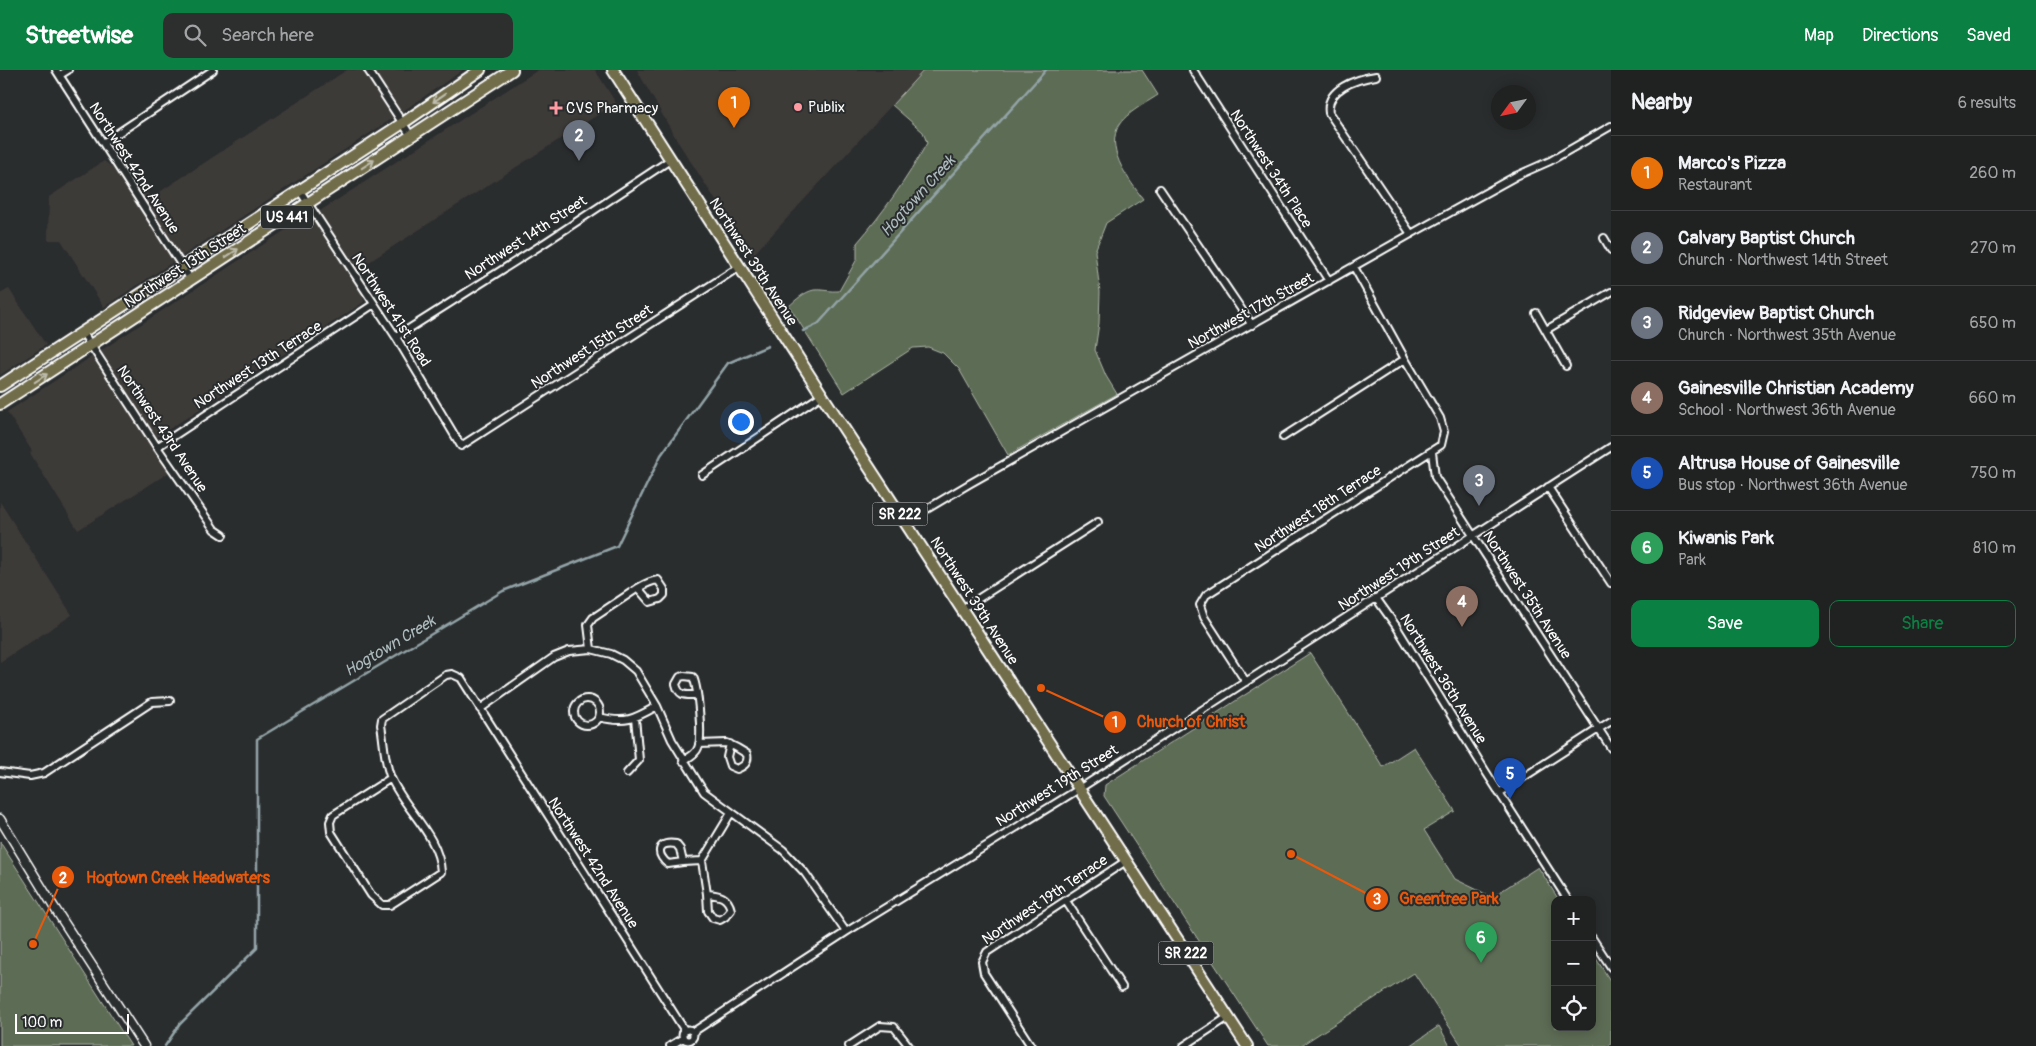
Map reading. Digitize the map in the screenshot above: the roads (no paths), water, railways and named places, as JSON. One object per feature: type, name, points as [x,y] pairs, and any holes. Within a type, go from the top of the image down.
[{"type":"main road","name":"Northwest 13th Street","points":[[0,386],[300,191],[480,70]]},
{"type":"main road","name":"Northwest 13th Street","points":[[0,404],[512,70]]},
{"type":"main road","name":"Northwest 39th Avenue","points":[[613,70],[822,395],[1247,1046]]},
{"type":"street","points":[[58,73],[68,70]]},
{"type":"street","points":[[102,143],[213,70]]},
{"type":"street","points":[[368,70],[411,136]]},
{"type":"street","name":"Northwest 34th Place","points":[[1193,70],[1329,281]]},
{"type":"street","name":"Northwest 42nd Avenue","points":[[58,73],[191,280]]},
{"type":"street","points":[[1376,76],[1354,81],[1331,96],[1328,102],[1329,113],[1411,234]]},
{"type":"street","name":"Northwest 17th Street","points":[[905,522],[1411,234],[1516,176],[1550,161],[1611,126]]},
{"type":"street","name":"Northwest 14th Street","points":[[396,337],[670,160]]},
{"type":"street","points":[[1160,189],[1252,325]]},
{"type":"street","name":"Northwest 41st Road","points":[[300,191],[396,337],[459,444]]},
{"type":"street","points":[[1604,238],[1611,250]]},
{"type":"street","name":"Northwest 15th Street","points":[[459,444],[461,446],[478,436],[739,267]]},
{"type":"street","points":[[1283,437],[1405,359],[1354,267]]},
{"type":"street","points":[[1546,330],[1611,292]]},
{"type":"street","name":"Northwest 13th Terrace","points":[[157,447],[374,304]]},
{"type":"street","points":[[1536,313],[1566,366]]},
{"type":"street","name":"Northwest 43rd Avenue","points":[[83,333],[157,447],[214,529],[223,535]]},
{"type":"street","name":"Northwest 18th Terrace","points":[[1246,682],[1204,617],[1200,605],[1206,596],[1321,524],[1350,503],[1441,445],[1444,432],[1440,418],[1405,359]]},
{"type":"street","points":[[702,474],[822,395]]},
{"type":"street","name":"Northwest 19th Street","points":[[693,1032],[846,932],[1079,789],[1611,447]]},
{"type":"street","name":"Northwest 35th Avenue","points":[[1432,452],[1435,476],[1611,748]]},
{"type":"street","points":[[1548,486],[1611,582]]},
{"type":"street","points":[[962,609],[1098,522]]},
{"type":"street","points":[[591,649],[588,625],[593,618],[638,588]]},
{"type":"street","name":"Northwest 36th Avenue","points":[[1376,598],[1396,626],[1499,793],[1565,896]]},
{"type":"street","points":[[480,709],[554,657],[569,651],[591,649],[611,654],[623,660],[636,672],[657,706],[683,761],[704,792],[783,850],[805,873],[846,932]]},
{"type":"street","name":"Northwest 42nd Avenue","points":[[391,778],[381,725],[382,719],[446,675],[452,674],[461,678],[685,1031]]},
{"type":"street","points":[[683,761],[698,750],[697,695]]},
{"type":"street","points":[[584,700],[592,700],[600,709],[599,717],[593,724],[584,724],[577,720],[575,707],[584,700]]},
{"type":"street","points":[[0,772],[30,776],[44,773],[152,702],[170,701]]},
{"type":"street","points":[[599,717],[612,721],[635,718],[657,706]]},
{"type":"street","points":[[627,773],[639,760],[635,718]]},
{"type":"street","points":[[1499,793],[1611,721]]},
{"type":"street","points":[[699,744],[730,744]]},
{"type":"street","points":[[391,778],[432,842],[440,858],[441,872],[390,905],[382,905],[371,895],[355,871],[331,832],[330,822],[333,815],[391,778]]},
{"type":"street","points":[[706,894],[723,896],[729,902],[731,910],[726,918],[720,920],[713,918],[708,912],[702,861],[731,812]]},
{"type":"street","points":[[0,819],[52,904],[144,1046]]},
{"type":"street","points":[[683,862],[702,861]]},
{"type":"street","name":"Northwest 19th Terrace","points":[[1031,1046],[984,973],[982,962],[987,952],[1126,861]]},
{"type":"street","points":[[1066,901],[1122,987]]},
{"type":"street","points":[[1594,941],[1611,967]]},
{"type":"street","points":[[1184,1046],[1228,1017]]},
{"type":"street","points":[[849,1046],[880,1026],[894,1028],[909,1046]]},
{"type":"street","points":[[685,1031],[693,1032],[693,1043],[683,1038],[682,1034],[685,1031]]},
{"type":"street","points":[[670,1046],[683,1038]]},
{"type":"waterway","name":"Hogtown Creek","points":[[803,331],[818,324],[1046,70]]},
{"type":"waterway","name":"Hogtown Creek","points":[[165,1046],[180,1024],[257,948],[257,739],[503,591],[617,546],[661,455],[728,363],[768,346]]},
{"type":"place","name":"Publix","points":[[798,107]]},
{"type":"place","name":"CVS Pharmacy","points":[[556,108]]},
{"type":"place","name":"Marco's Pizza","points":[[734,128]]},
{"type":"place","name":"Calvary Baptist Church","points":[[579,161]]},
{"type":"place","name":"Ridgeview Baptist Church","points":[[1479,506]]},
{"type":"place","name":"Gainesville Christian Academy","points":[[1462,627]]},
{"type":"place","name":"Church of Christ","points":[[1041,688]]},
{"type":"place","name":"Altrusa House of Gainesville","points":[[1510,799]]},
{"type":"place","name":"Greentree Park","points":[[1291,854]]},
{"type":"place","name":"Hogtown Creek Headwaters","points":[[33,944]]},
{"type":"place","name":"Kiwanis Park","points":[[1481,963]]}]
